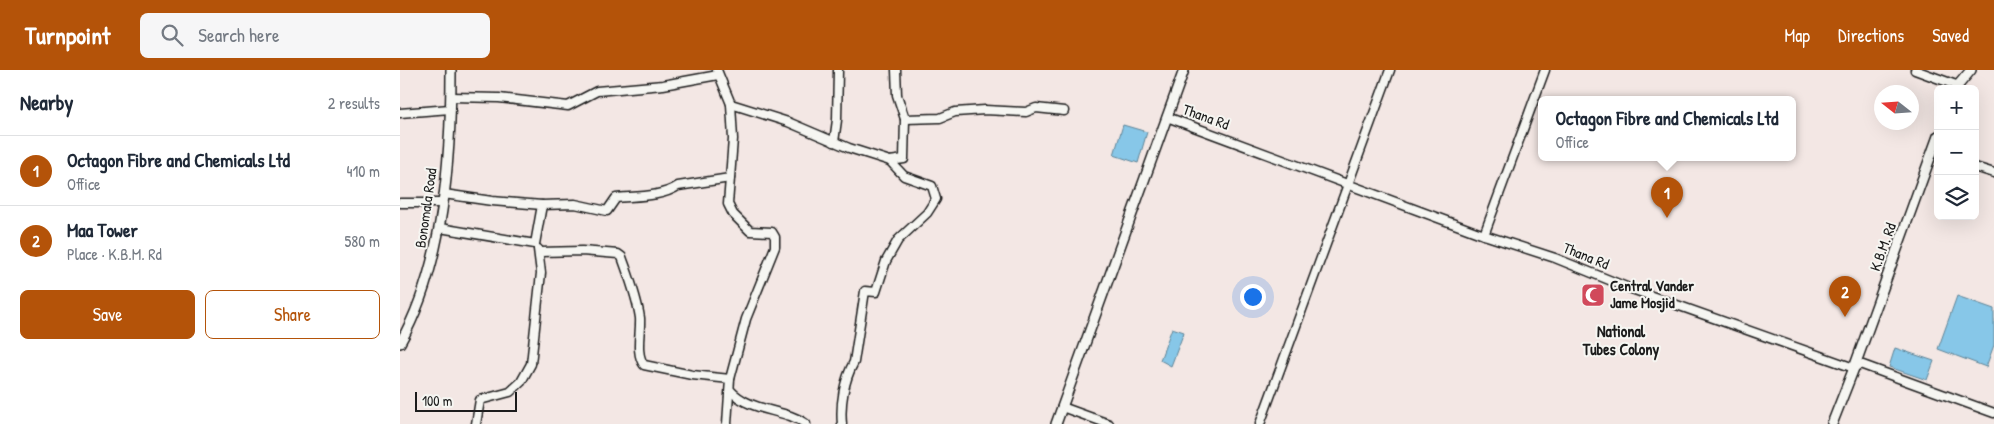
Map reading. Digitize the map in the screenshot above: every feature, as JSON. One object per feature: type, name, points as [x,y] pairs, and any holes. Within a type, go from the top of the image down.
[{"type":"street","name":"Bonomala Road","points":[[401,338],[425,285],[440,228],[451,97],[451,70]]},
{"type":"street","points":[[834,142],[837,120],[838,70]]},
{"type":"street","points":[[731,104],[788,122],[834,142],[890,161],[904,159],[905,119],[897,95],[896,70]]},
{"type":"street","points":[[1056,424],[1184,70]]},
{"type":"street","points":[[1260,424],[1390,70]]},
{"type":"street","points":[[1484,235],[1545,70]]},
{"type":"street","points":[[1915,70],[1951,85]]},
{"type":"street","points":[[1958,85],[1970,70]]},
{"type":"street","points":[[451,97],[498,98],[568,106],[597,91],[663,85],[718,72],[731,104],[733,139],[728,204],[733,214],[750,231],[772,232],[775,236],[775,247],[746,319],[730,379],[727,424]]},
{"type":"street","points":[[905,119],[940,118],[955,112],[985,110],[1026,112],[1036,108],[1064,111]]},
{"type":"street","points":[[400,113],[450,109]]},
{"type":"street","name":"Thana Rd","points":[[1167,117],[1484,235],[1556,258],[1629,288],[1854,368],[1860,364],[1994,413]]},
{"type":"street","name":"K.B.M. Rd","points":[[1832,424],[1934,157]]},
{"type":"street","points":[[842,424],[840,408],[850,369],[854,362],[865,291],[876,292],[886,261],[898,240],[927,213],[936,198],[932,186],[904,176],[890,161]]},
{"type":"street","points":[[1979,168],[1994,173]]},
{"type":"street","points":[[400,203],[443,198],[542,205],[575,204],[607,211],[616,198],[644,195],[671,190],[678,186],[730,178]]},
{"type":"street","points":[[476,424],[480,400],[510,392],[522,382],[531,364],[541,273],[540,252],[535,244],[542,205]]},
{"type":"street","points":[[440,228],[535,244]]},
{"type":"street","points":[[540,252],[572,251],[618,254],[622,257],[636,296],[640,320],[640,359],[644,365],[692,375],[730,379]]},
{"type":"street","points":[[730,390],[736,397],[747,403],[806,424]]},
{"type":"street","points":[[1062,408],[1108,424]]},
{"type":"water","points":[[1123,125],[1147,132],[1138,163],[1114,155]]},
{"type":"water","points":[[1957,296],[1994,309],[1994,345],[1986,367],[1938,349]]},
{"type":"water","points":[[1172,328],[1184,332],[1171,366],[1160,360]]},
{"type":"water","points":[[1895,348],[1934,361],[1927,380],[1889,367]]},
{"type":"place","name":"Octagon Fibre and Chemicals Ltd","points":[[1667,218]]},
{"type":"place","name":"Central Vander Jame Mosjid","points":[[1593,295]]},
{"type":"place","name":"Maa Tower","points":[[1845,317]]},
{"type":"district","name":"National Tubes Colony","points":[[1621,340]]}]
